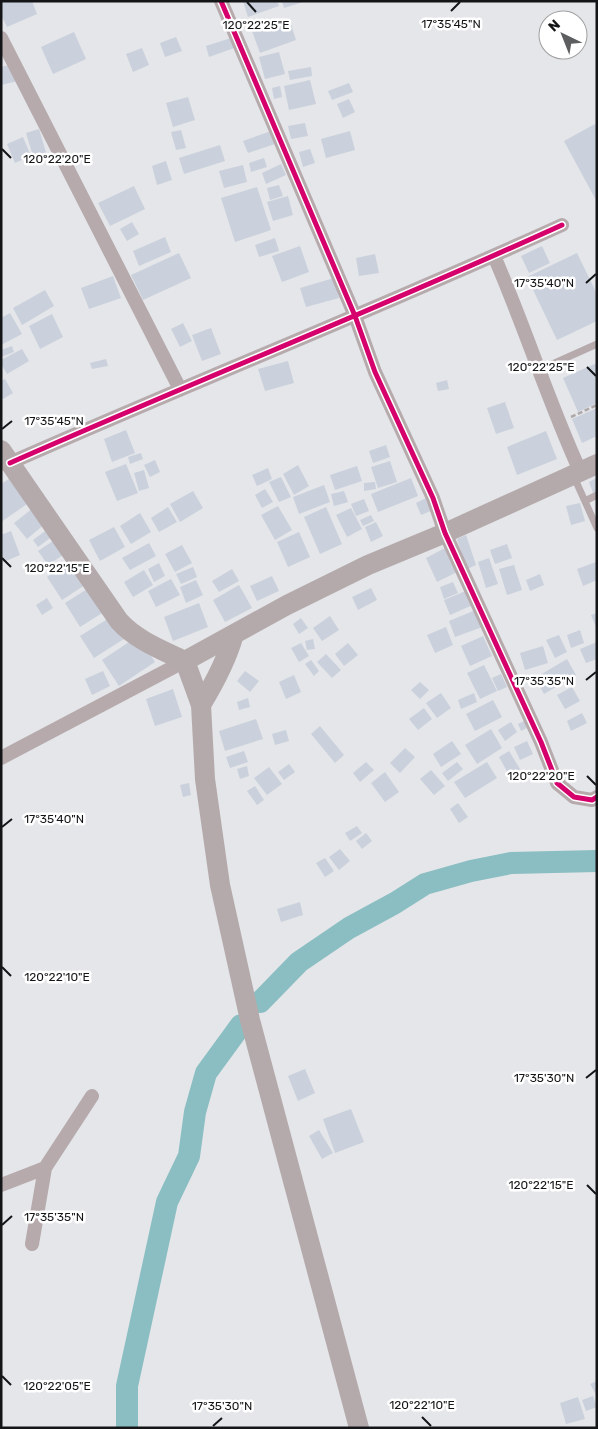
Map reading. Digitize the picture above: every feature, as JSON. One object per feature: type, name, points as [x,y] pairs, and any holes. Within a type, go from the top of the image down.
[{"type":"main road","points":[[6,457],[124,627],[154,646],[185,661],[201,705],[205,779],[220,886],[250,1020],[359,1428]]},
{"type":"main road","points":[[185,661],[287,604],[368,565],[445,533],[583,470]]},
{"type":"main road","points":[[201,705],[222,670],[234,634]]},
{"type":"street","points":[[220,1],[355,316],[375,372],[433,498],[445,533],[541,742],[557,783],[574,797],[592,800],[597,797]]},
{"type":"street","points":[[1,38],[180,389]]},
{"type":"street","points":[[6,457],[180,389],[355,316],[562,225]]},
{"type":"street","points":[[494,256],[558,422],[583,470]]},
{"type":"street","points":[[1,758],[185,661]]},
{"type":"street","points":[[32,1244],[45,1168],[92,1096]]},
{"type":"street","points":[[1,1185],[45,1168]]},
{"type":"lane","points":[[539,370],[597,344]]},
{"type":"lane","points":[[583,470],[584,501],[597,528]]},
{"type":"lane","points":[[584,501],[597,495]]},
{"type":"path","points":[[558,422],[597,405]]},
{"type":"building","points":[[1,1],[32,1],[37,14],[7,27],[1,15]]},
{"type":"building","points":[[243,1],[277,1],[279,6],[248,17]]},
{"type":"building","points":[[282,1],[303,1],[303,2],[284,8]]},
{"type":"building","points":[[289,18],[296,40],[260,53],[252,31]]},
{"type":"building","points":[[74,32],[86,59],[53,74],[41,47]]},
{"type":"building","points":[[176,37],[182,51],[165,57],[160,43]]},
{"type":"building","points":[[234,37],[237,47],[209,57],[206,46]]},
{"type":"building","points":[[142,48],[149,65],[133,72],[126,54]]},
{"type":"building","points":[[279,52],[285,74],[265,79],[259,57]]},
{"type":"building","points":[[14,64],[18,81],[1,85],[1,67]]},
{"type":"building","points":[[311,67],[312,76],[290,80],[288,71]]},
{"type":"building","points":[[310,80],[316,104],[289,110],[284,86]]},
{"type":"building","points":[[349,83],[353,92],[332,100],[328,91]]},
{"type":"building","points":[[280,86],[282,97],[274,99],[272,88]]},
{"type":"building","points":[[188,97],[195,120],[173,127],[166,103]]},
{"type":"building","points":[[349,99],[355,112],[343,118],[337,104]]},
{"type":"building","points":[[305,123],[308,136],[291,139],[288,126]]},
{"type":"building","points":[[595,124],[597,128],[597,202],[564,141]]},
{"type":"building","points":[[39,129],[48,159],[35,163],[26,133]]},
{"type":"building","points":[[181,130],[186,148],[176,150],[171,132]]},
{"type":"building","points":[[274,130],[278,143],[248,153],[243,141]]},
{"type":"building","points":[[350,131],[355,150],[326,158],[321,139]]},
{"type":"building","points":[[23,137],[31,156],[15,163],[7,144]]},
{"type":"building","points":[[220,145],[225,161],[184,174],[179,158]]},
{"type":"building","points":[[310,149],[315,163],[303,167],[299,152]]},
{"type":"building","points":[[264,158],[267,167],[251,172],[249,163]]},
{"type":"building","points":[[166,161],[172,180],[157,185],[152,166]]},
{"type":"building","points":[[281,164],[286,175],[266,184],[262,173]]},
{"type":"building","points":[[243,165],[247,182],[224,188],[219,171]]},
{"type":"building","points":[[279,185],[283,196],[270,200],[267,188]]},
{"type":"building","points":[[134,186],[145,209],[110,226],[98,203]]},
{"type":"building","points":[[257,187],[271,230],[235,242],[221,198]]},
{"type":"building","points":[[288,196],[293,215],[273,221],[267,202]]},
{"type":"building","points":[[132,222],[139,234],[127,241],[120,229]]},
{"type":"building","points":[[165,237],[171,252],[139,266],[133,251]]},
{"type":"building","points":[[275,238],[279,251],[259,257],[255,245]]},
{"type":"building","points":[[300,246],[309,272],[282,282],[272,256]]},
{"type":"building","points":[[542,246],[550,263],[529,273],[521,256]]},
{"type":"building","points":[[179,253],[191,278],[143,300],[131,275]]},
{"type":"building","points":[[577,253],[597,294],[597,321],[557,340],[527,277]]},
{"type":"building","points":[[375,254],[379,273],[359,276],[356,258]]},
{"type":"building","points":[[113,276],[121,298],[89,309],[81,288]]},
{"type":"building","points":[[334,278],[339,298],[306,307],[300,288]]},
{"type":"building","points":[[45,290],[54,306],[22,325],[13,308]]},
{"type":"building","points":[[10,313],[22,334],[1,345],[1,318]]},
{"type":"building","points":[[52,314],[63,337],[40,349],[29,326]]},
{"type":"building","points":[[183,323],[192,341],[180,347],[171,329]]},
{"type":"building","points":[[211,328],[221,354],[202,361],[192,335]]},
{"type":"building","points":[[12,346],[14,352],[1,357],[1,350]]},
{"type":"building","points":[[22,349],[29,361],[7,374],[1,364],[1,360]]},
{"type":"building","points":[[106,359],[108,366],[92,369],[90,363]]},
{"type":"building","points":[[288,361],[294,383],[265,391],[258,369]]},
{"type":"building","points":[[597,363],[597,403],[578,412],[563,378]]},
{"type":"building","points":[[5,379],[13,393],[3,399],[1,396],[1,381]]},
{"type":"building","points":[[447,380],[449,389],[438,391],[436,383]]},
{"type":"building","points":[[505,402],[514,428],[496,434],[487,408]]},
{"type":"building","points":[[597,408],[597,436],[582,443],[572,419]]},
{"type":"building","points":[[126,430],[135,453],[112,462],[104,439]]},
{"type":"building","points":[[546,431],[557,459],[517,475],[507,447]]},
{"type":"building","points":[[386,445],[390,457],[373,463],[369,451]]},
{"type":"building","points":[[141,453],[143,459],[130,464],[128,457]]},
{"type":"building","points":[[155,460],[160,472],[150,477],[144,465]]},
{"type":"building","points":[[390,461],[397,482],[378,488],[371,467]]},
{"type":"building","points":[[126,464],[138,493],[117,501],[105,472]]},
{"type":"building","points":[[298,465],[309,486],[294,495],[283,474]]},
{"type":"building","points":[[357,466],[362,481],[335,490],[330,475]]},
{"type":"building","points":[[268,468],[272,479],[257,486],[252,475]]},
{"type":"building","points":[[144,470],[149,488],[139,491],[134,473]]},
{"type":"building","points":[[12,477],[30,502],[1,522],[1,484]]},
{"type":"building","points":[[281,477],[291,497],[279,502],[269,482]]},
{"type":"building","points":[[411,478],[418,496],[378,512],[371,494]]},
{"type":"building","points":[[597,478],[597,491],[593,493],[589,482]]},
{"type":"building","points":[[375,482],[376,489],[364,491],[364,483]]},
{"type":"building","points":[[324,485],[330,502],[299,514],[293,497]]},
{"type":"building","points":[[265,489],[273,502],[262,508],[255,495]]},
{"type":"building","points":[[193,491],[203,508],[180,522],[170,504]]},
{"type":"building","points":[[344,491],[348,502],[334,506],[331,494]]},
{"type":"building","points":[[428,497],[433,510],[421,515],[416,503]]},
{"type":"building","points":[[364,499],[369,511],[356,516],[351,504]]},
{"type":"building","points":[[580,503],[585,521],[571,525],[566,506]]},
{"type":"building","points":[[278,506],[292,530],[275,540],[261,515]]},
{"type":"building","points":[[168,507],[177,522],[159,532],[151,518]]},
{"type":"building","points":[[326,507],[342,544],[320,554],[304,517]]},
{"type":"building","points":[[33,508],[46,523],[27,539],[14,523]]},
{"type":"building","points":[[351,508],[362,529],[347,537],[336,515]]},
{"type":"building","points":[[140,513],[151,532],[131,544],[120,526]]},
{"type":"building","points":[[371,515],[374,521],[363,526],[360,520]]},
{"type":"building","points":[[376,522],[383,536],[371,542],[365,527]]},
{"type":"building","points":[[52,526],[57,533],[38,547],[33,540]]},
{"type":"building","points":[[114,527],[125,547],[100,561],[89,540]]},
{"type":"building","points":[[11,531],[20,555],[1,563],[1,535]]},
{"type":"building","points":[[299,532],[310,557],[288,567],[277,542]]},
{"type":"building","points":[[466,535],[476,565],[467,569],[457,539]]},
{"type":"building","points":[[56,539],[66,553],[48,565],[38,551]]},
{"type":"building","points":[[149,543],[156,556],[130,570],[122,558]]},
{"type":"building","points":[[507,544],[512,558],[495,564],[490,550]]},
{"type":"building","points":[[182,545],[192,563],[175,572],[165,554]]},
{"type":"building","points":[[445,548],[457,572],[437,582],[426,558]]},
{"type":"building","points":[[489,558],[498,584],[486,588],[478,562]]},
{"type":"building","points":[[73,559],[88,583],[62,600],[47,577]]},
{"type":"building","points":[[596,562],[597,580],[583,586],[577,569]]},
{"type":"building","points":[[159,563],[165,576],[154,582],[148,569]]},
{"type":"building","points":[[514,565],[522,590],[507,595],[499,569]]},
{"type":"building","points":[[193,567],[197,577],[181,584],[176,574]]},
{"type":"building","points":[[232,569],[239,581],[219,592],[212,581]]},
{"type":"building","points":[[144,570],[153,585],[133,597],[124,582]]},
{"type":"building","points":[[540,574],[544,585],[530,591],[526,580]]},
{"type":"building","points":[[272,576],[279,591],[257,601],[250,586]]},
{"type":"building","points":[[171,579],[180,595],[156,607],[148,591]]},
{"type":"building","points":[[196,580],[203,595],[186,603],[180,587]]},
{"type":"building","points":[[453,582],[458,593],[444,599],[440,587]]},
{"type":"building","points":[[239,585],[252,608],[225,622],[213,600]]},
{"type":"building","points":[[92,586],[107,610],[80,627],[65,603]]},
{"type":"building","points":[[371,588],[377,600],[358,610],[352,597]]},
{"type":"building","points":[[468,590],[475,604],[450,615],[444,600]]},
{"type":"building","points":[[47,598],[53,608],[42,615],[36,605]]},
{"type":"building","points":[[199,603],[208,627],[173,641],[164,617]]},
{"type":"building","points":[[478,609],[485,626],[455,637],[449,621]]},
{"type":"building","points":[[597,613],[597,629],[591,615]]},
{"type":"building","points":[[114,615],[127,637],[94,658],[80,636]]},
{"type":"building","points":[[330,616],[339,630],[322,641],[313,628]]},
{"type":"building","points":[[301,618],[308,628],[299,634],[293,624]]},
{"type":"building","points":[[446,627],[453,645],[435,653],[427,635]]},
{"type":"building","points":[[580,630],[584,643],[571,648],[567,635]]},
{"type":"building","points":[[559,635],[567,652],[555,658],[546,640]]},
{"type":"building","points":[[138,636],[155,662],[119,686],[102,660]]},
{"type":"building","points":[[483,636],[492,656],[470,666],[461,646]]},
{"type":"building","points":[[313,639],[315,649],[307,650],[305,641]]},
{"type":"building","points":[[597,642],[597,659],[586,663],[580,649]]},
{"type":"building","points":[[301,643],[309,656],[299,662],[291,648]]},
{"type":"building","points":[[348,643],[358,655],[344,666],[335,654]]},
{"type":"building","points":[[543,646],[548,663],[525,670],[520,653]]},
{"type":"building","points":[[326,654],[341,670],[332,678],[317,662]]},
{"type":"building","points":[[567,659],[576,675],[544,694],[535,678]]},
{"type":"building","points":[[311,660],[319,671],[314,676],[305,664]]},
{"type":"building","points":[[484,665],[497,691],[480,699],[467,673]]},
{"type":"building","points":[[103,671],[110,686],[92,695],[85,679]]},
{"type":"building","points":[[245,671],[259,681],[250,692],[237,681]]},
{"type":"building","points":[[501,674],[507,687],[498,691],[492,678]]},
{"type":"building","points":[[294,675],[301,692],[286,699],[279,682]]},
{"type":"building","points":[[420,682],[429,690],[420,699],[411,690]]},
{"type":"building","points":[[572,687],[580,701],[565,709],[557,695]]},
{"type":"building","points":[[173,689],[182,717],[155,726],[146,699]]},
{"type":"building","points":[[441,693],[451,708],[437,718],[426,703]]},
{"type":"building","points":[[474,693],[477,702],[461,709],[458,700]]},
{"type":"building","points":[[248,698],[250,707],[239,710],[237,702]]},
{"type":"building","points":[[493,700],[502,717],[475,731],[466,714]]},
{"type":"building","points":[[424,708],[432,719],[418,730],[409,719]]},
{"type":"building","points":[[582,713],[587,723],[571,731],[567,721]]},
{"type":"building","points":[[256,719],[263,739],[225,751],[219,731]]},
{"type":"building","points":[[524,721],[527,728],[521,731],[518,724]]},
{"type":"building","points":[[511,722],[517,732],[505,741],[498,730]]},
{"type":"building","points":[[320,726],[344,755],[335,763],[311,734]]},
{"type":"building","points":[[491,729],[502,748],[477,764],[465,745]]},
{"type":"building","points":[[286,730],[289,741],[275,745],[272,734]]},
{"type":"building","points":[[452,741],[461,754],[441,767],[433,754]]},
{"type":"building","points":[[527,741],[533,754],[520,760],[514,747]]},
{"type":"building","points":[[405,748],[415,757],[400,773],[390,763]]},
{"type":"building","points":[[244,751],[248,762],[230,768],[226,757]]},
{"type":"building","points":[[509,751],[520,769],[509,775],[499,757]]},
{"type":"building","points":[[366,762],[374,770],[360,782],[353,773]]},
{"type":"building","points":[[457,762],[463,769],[448,781],[442,773]]},
{"type":"building","points":[[487,762],[497,778],[465,798],[454,782]]},
{"type":"building","points":[[289,764],[295,772],[284,780],[278,772]]},
{"type":"building","points":[[247,766],[249,776],[240,779],[237,769]]},
{"type":"building","points":[[269,767],[282,784],[267,795],[254,778]]},
{"type":"building","points":[[431,770],[445,786],[434,795],[420,779]]},
{"type":"building","points":[[385,772],[399,792],[385,802],[371,783]]},
{"type":"building","points":[[189,783],[191,795],[183,797],[180,785]]},
{"type":"building","points":[[255,786],[264,800],[257,805],[247,791]]},
{"type":"building","points":[[458,803],[468,817],[459,823],[450,809]]},
{"type":"building","points":[[357,826],[362,833],[350,841],[345,833]]},
{"type":"building","points":[[366,833],[372,841],[362,849],[356,841]]},
{"type":"building","points":[[340,849],[350,861],[339,870],[329,857]]},
{"type":"building","points":[[325,858],[334,871],[325,877],[316,863]]},
{"type":"building","points":[[300,902],[303,915],[281,922],[277,909]]},
{"type":"building","points":[[305,1069],[315,1093],[298,1101],[288,1076]]},
{"type":"building","points":[[351,1109],[364,1142],[335,1153],[323,1119]]},
{"type":"building","points":[[319,1130],[333,1153],[322,1159],[309,1136]]},
{"type":"building","points":[[597,1381],[597,1396],[590,1384]]},
{"type":"building","points":[[593,1396],[597,1407],[586,1411],[582,1400]]},
{"type":"building","points":[[578,1397],[585,1419],[566,1424],[560,1403]]},
{"type":"waterway","points":[[260,1002],[299,962],[349,928],[425,884],[471,871],[511,863],[597,861]]},
{"type":"waterway","points":[[127,1428],[127,1386],[167,1202],[189,1156],[195,1112],[206,1073],[241,1025]]},
{"type":"cycle path","points":[[221,1],[355,316],[375,372],[433,498],[445,533],[541,742],[557,783],[574,797],[592,800],[597,797]]},
{"type":"cycle path","points":[[10,463],[425,286],[562,225]]}]
